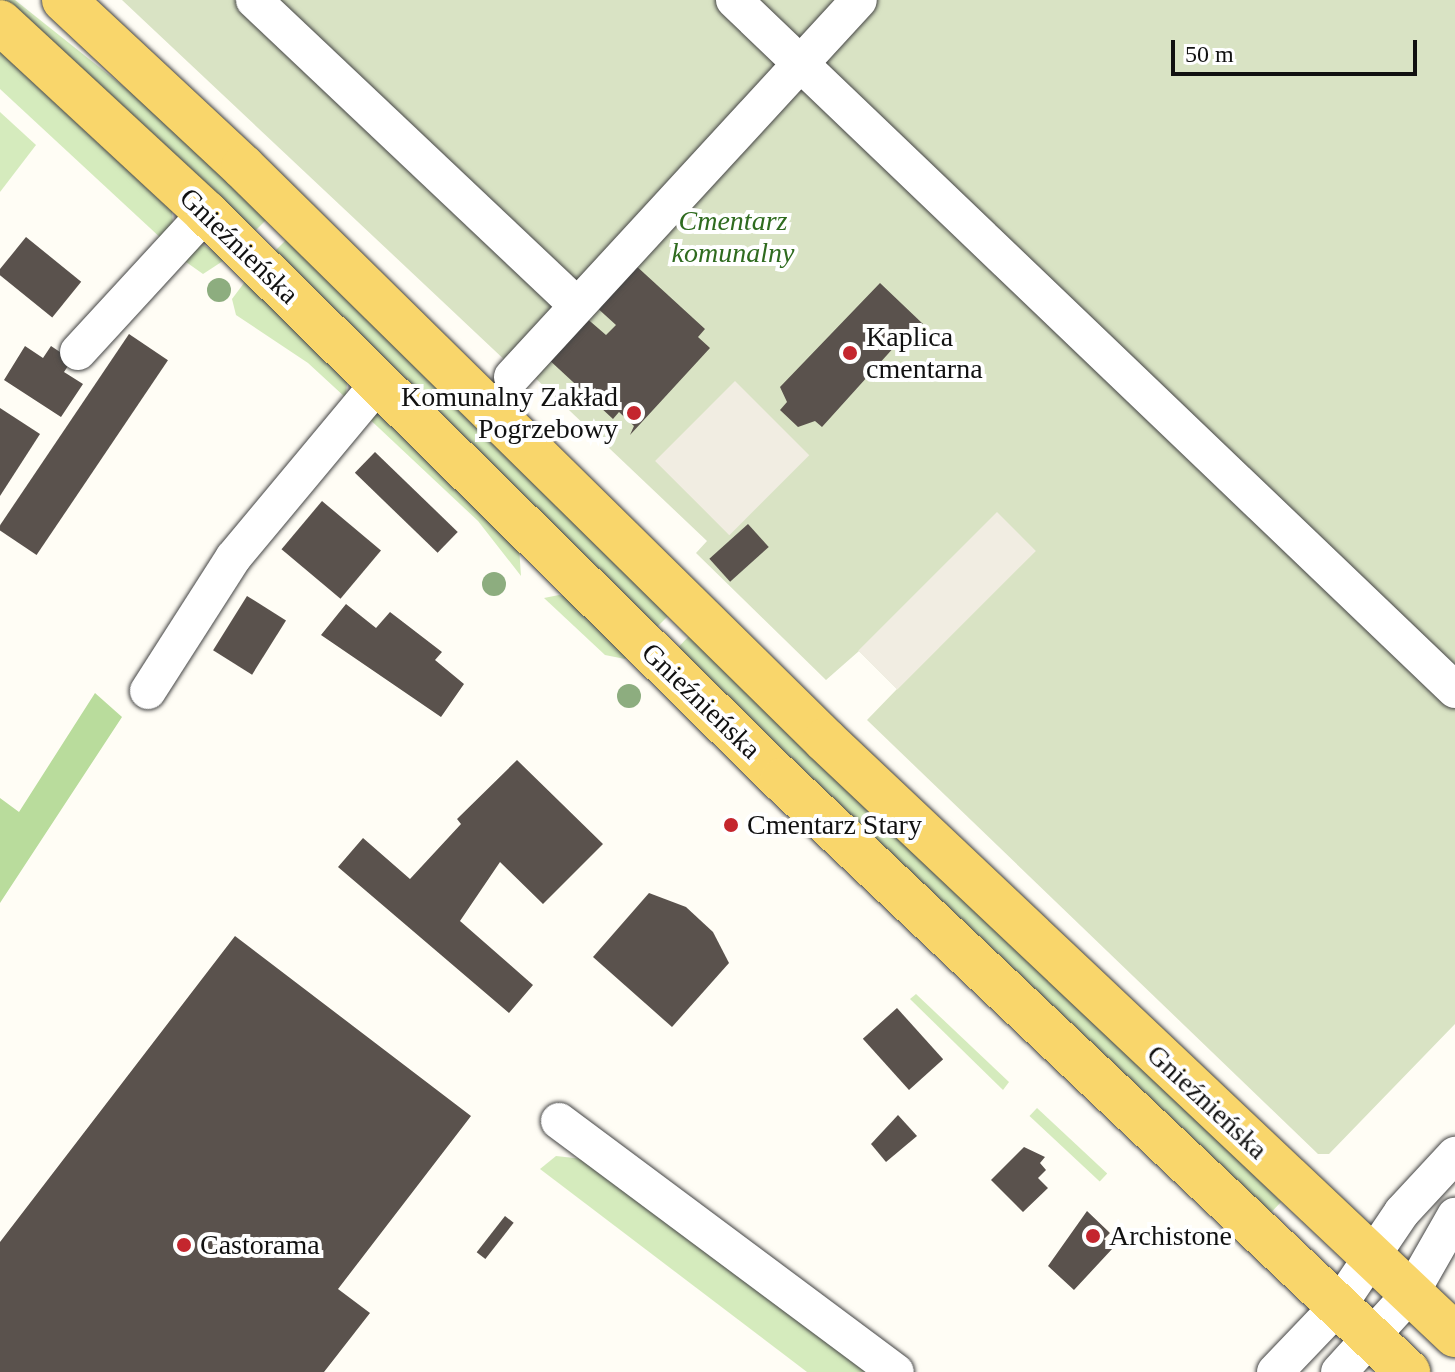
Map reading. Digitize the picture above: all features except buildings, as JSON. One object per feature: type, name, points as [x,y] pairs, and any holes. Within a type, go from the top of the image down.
[{"type":"main road","name":"Gnieźnieńska","points":[[64,0],[233,158],[825,740],[1455,1335]]},
{"type":"main road","name":"Gnieźnieńska","points":[[0,22],[206,213],[792,790],[1408,1372]]},
{"type":"street","points":[[254,0],[577,305]]},
{"type":"street","points":[[734,0],[1455,690]]},
{"type":"street","points":[[512,377],[859,0]]},
{"type":"street","points":[[78,352],[206,213]]},
{"type":"street","points":[[148,691],[233,558],[379,383]]},
{"type":"street","points":[[559,1121],[896,1372]]},
{"type":"street","points":[[1275,1372],[1339,1305],[1374,1258],[1402,1212],[1455,1155]]},
{"type":"street","points":[[1339,1372],[1374,1339],[1411,1293],[1455,1216]]},
{"type":"green space","points":[[0,0],[15,0],[177,129],[269,217],[252,234]]},
{"type":"green space","name":"Cmentarz komunalny","points":[[122,0],[1455,0],[1455,1024],[1329,1154],[1318,1154],[867,720],[897,689],[859,651],[826,680],[696,553],[707,541],[531,374],[525,379]]},
{"type":"green space","points":[[0,46],[172,210],[173,226],[164,241],[0,89]]},
{"type":"green space","points":[[0,112],[36,145],[0,192]]},
{"type":"green space","points":[[289,237],[668,616],[651,633],[272,254]]},
{"type":"green space","points":[[202,244],[226,259],[203,274],[179,257]]},
{"type":"green space","points":[[247,279],[347,382],[346,398],[308,363],[236,315],[232,299]]},
{"type":"green space","points":[[378,412],[519,547],[521,576],[478,521],[363,413]]},
{"type":"green space","points":[[559,595],[572,598],[629,655],[625,659],[605,655],[544,598]]},
{"type":"green space","points":[[692,633],[1281,1202],[1264,1220],[675,651]]},
{"type":"green space","points":[[95,693],[122,717],[0,903],[0,798],[19,812]]},
{"type":"green space","points":[[916,994],[1009,1082],[1003,1090],[910,999]]},
{"type":"green space","points":[[1037,1108],[1107,1173],[1100,1182],[1029,1116]]},
{"type":"green space","points":[[556,1156],[583,1159],[867,1372],[807,1372],[540,1169]]},
{"type":"shaded area","points":[[735,381],[809,455],[729,535],[655,461]]},
{"type":"shaded area","points":[[997,512],[1036,551],[897,689],[858,651]]},
{"type":"place","name":"Kaplica cmentarna","points":[[850,353]]},
{"type":"place","name":"Komunalny Zakład Pogrzebowy","points":[[634,413]]},
{"type":"place","name":"Cmentarz Stary","points":[[731,825]]},
{"type":"place","name":"Archistone","points":[[1093,1236]]},
{"type":"place","name":"Castorama","points":[[184,1245]]}]
